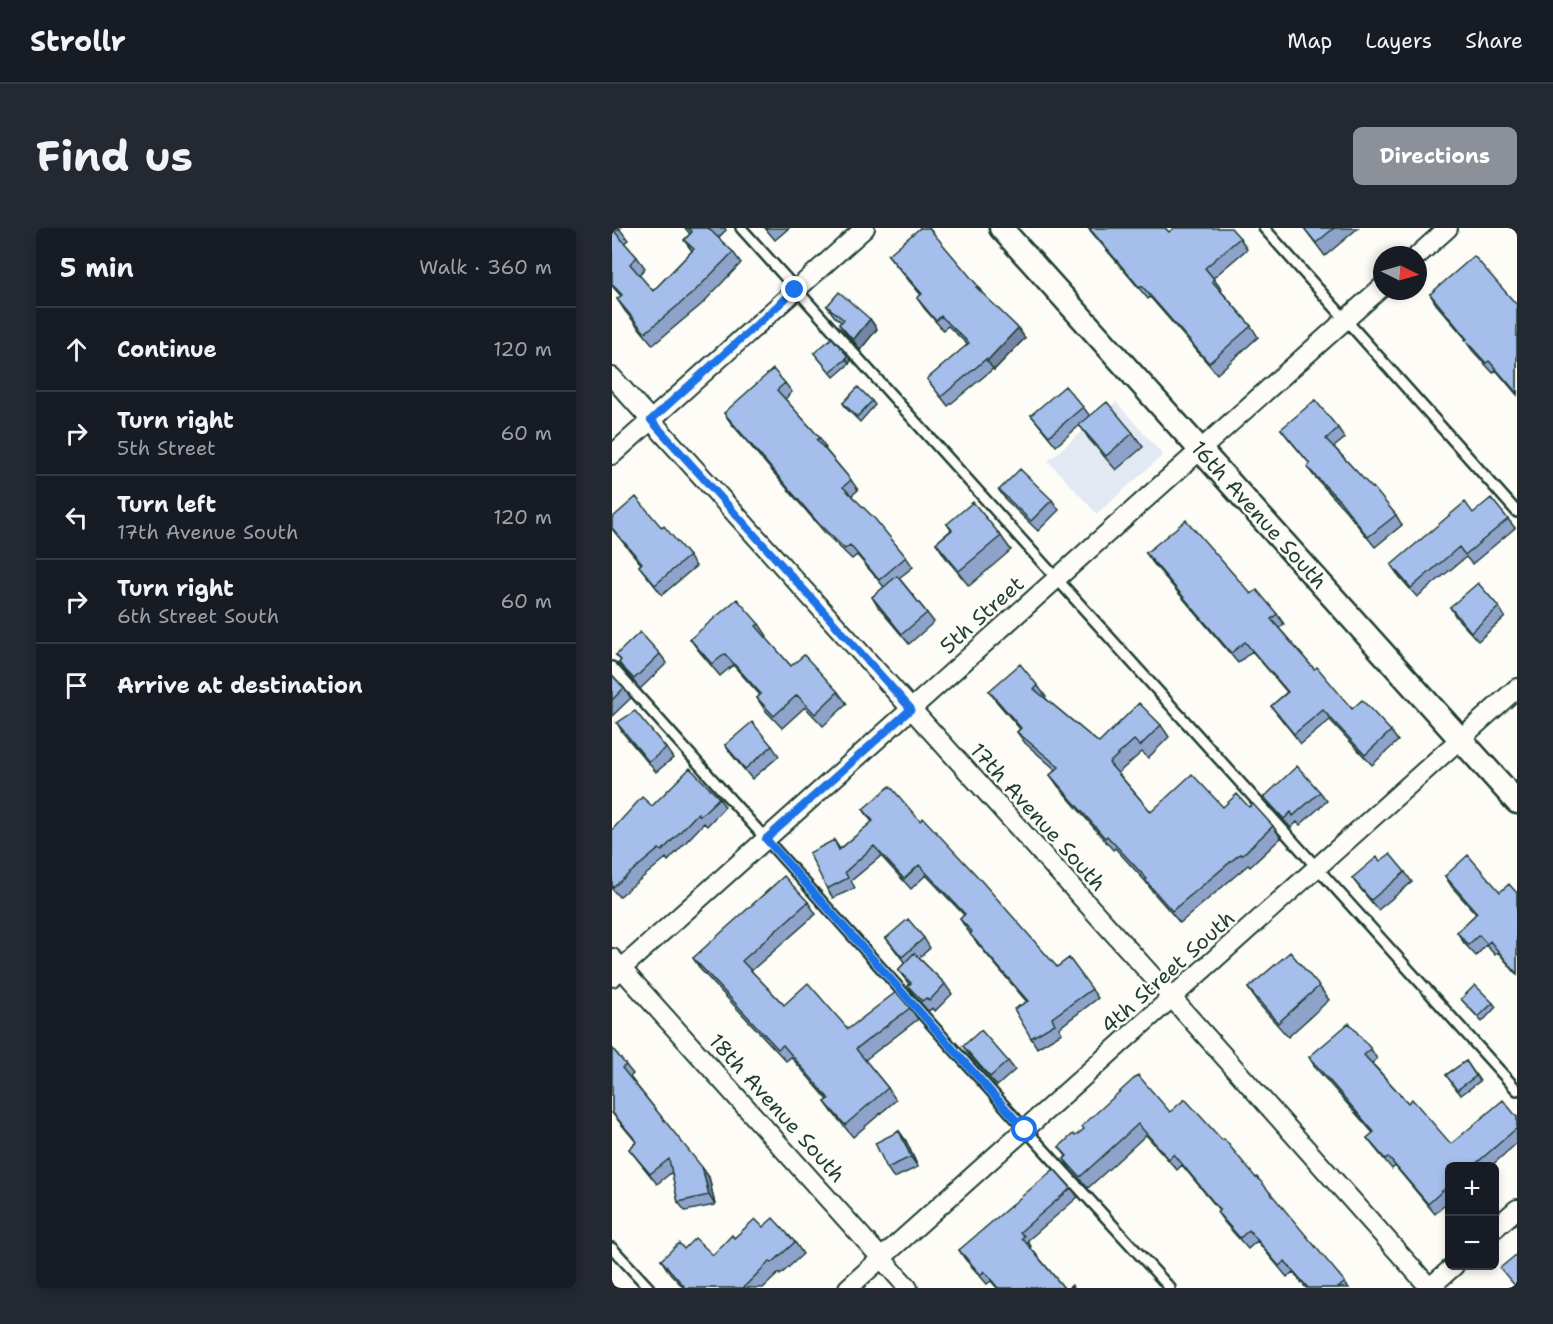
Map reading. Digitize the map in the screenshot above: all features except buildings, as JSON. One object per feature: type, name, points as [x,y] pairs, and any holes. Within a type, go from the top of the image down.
[{"type":"street","points":[[612,455],[865,228]]},
{"type":"street","name":"16th Avenue South","points":[[1001,228],[1517,802]]},
{"type":"street","points":[[1427,247],[1448,228]]},
{"type":"street","name":"5th Street","points":[[615,968],[766,839],[1373,295]]},
{"type":"street","name":"17th Avenue South","points":[[612,377],[1172,998],[1429,1288]]},
{"type":"street","name":"4th Street South","points":[[848,1288],[1517,688]]},
{"type":"street","name":"18th Avenue South","points":[[615,968],[908,1288]]},
{"type":"street","points":[[1499,1225],[1517,1209]]},
{"type":"street","points":[[1429,1288],[1449,1270]]},
{"type":"lane","points":[[741,228],[1517,1090]]},
{"type":"lane","points":[[1264,228],[1517,512]]},
{"type":"lane","points":[[612,667],[1025,1130],[1170,1288]]},
{"type":"lane","points":[[612,1248],[649,1288]]},
{"type":"shaded area","points":[[1116,402],[1163,455],[1097,514],[1048,461]]},
{"type":"route","points":[[795,290],[651,420],[911,709],[766,839],[1025,1130]]}]
